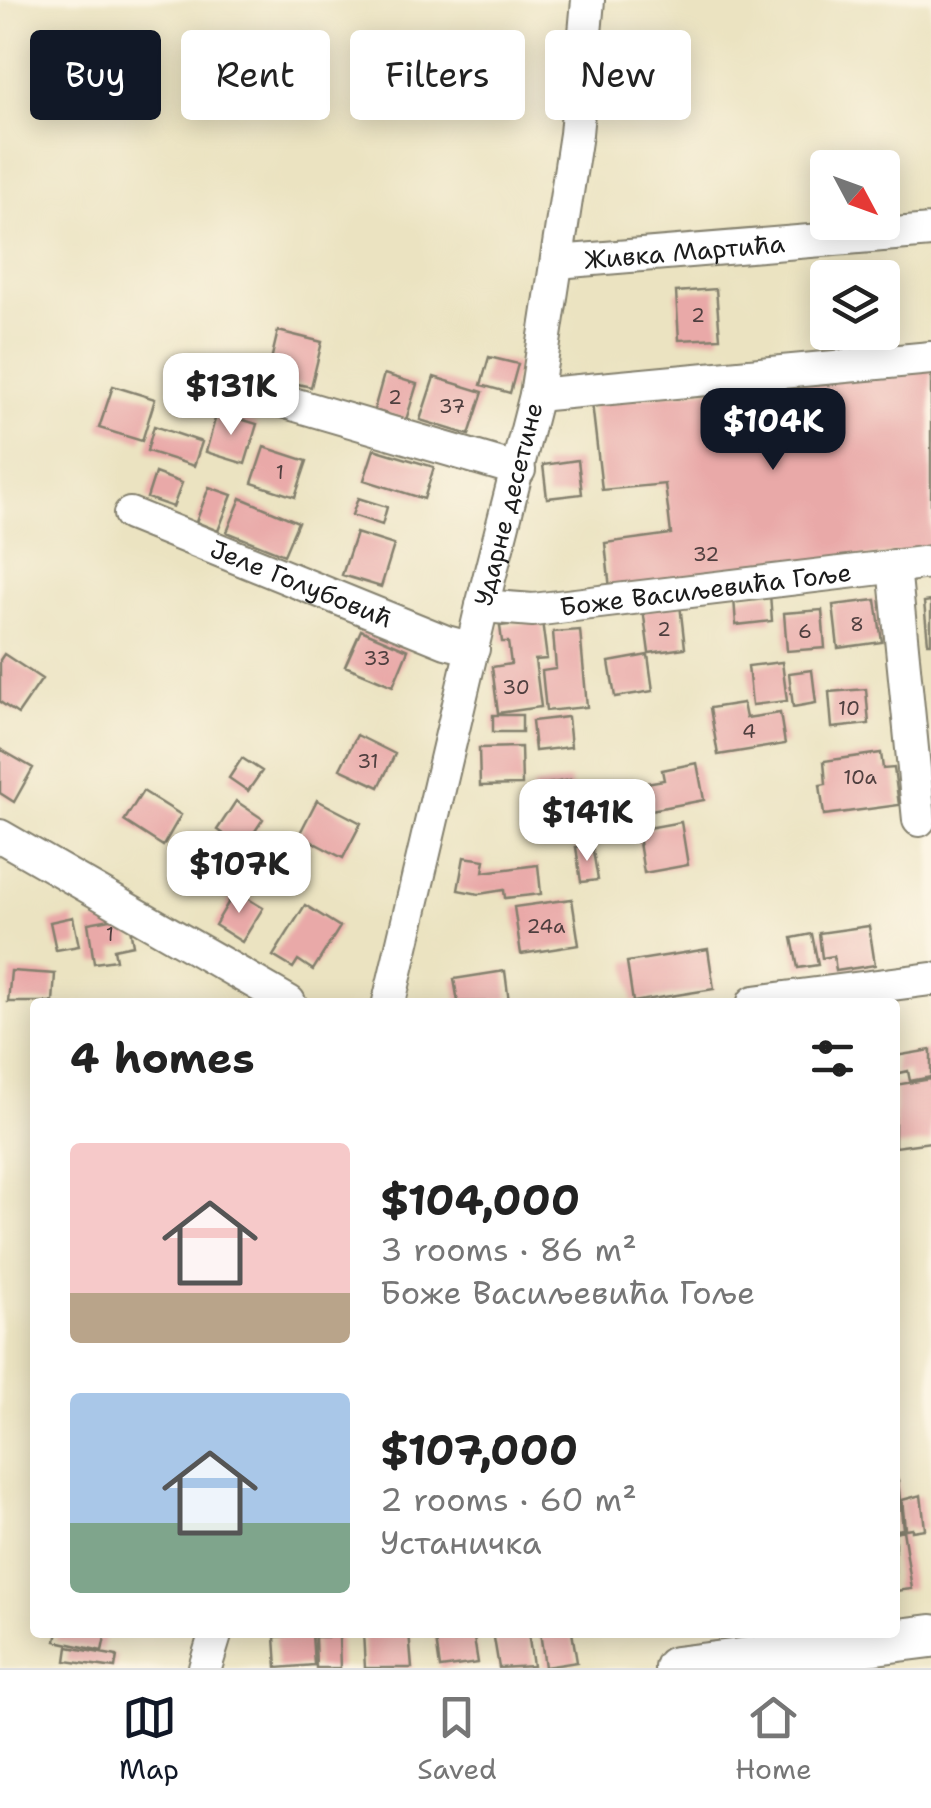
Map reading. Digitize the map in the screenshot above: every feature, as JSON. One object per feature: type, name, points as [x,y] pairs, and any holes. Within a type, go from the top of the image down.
[{"type":"main road","points":[[676,1668],[931,1636]]},
{"type":"street","name":"Ударне десетине","points":[[390,998],[536,395],[576,134],[588,0]]},
{"type":"street","name":"Живка Мартића","points":[[558,262],[931,231]]},
{"type":"street","points":[[536,395],[931,358]]},
{"type":"street","points":[[224,384],[519,470]]},
{"type":"street","name":"Јеле Голубовић","points":[[130,514],[473,650]]},
{"type":"street","name":"Боже Васиљевића Гоље","points":[[482,606],[533,610],[931,562]]},
{"type":"street","points":[[894,566],[919,820]]},
{"type":"street","points":[[0,836],[282,998]]},
{"type":"street","points":[[785,998],[931,979]]},
{"type":"street","points":[[205,1668],[214,1638]]},
{"type":"building","points":[[716,289],[720,338],[679,340],[676,292]]},
{"type":"building","points":[[278,331],[322,342],[311,387],[267,377]]},
{"type":"building","points":[[489,357],[518,364],[510,393],[481,385]]},
{"type":"building","points":[[931,363],[931,549],[610,589],[605,543],[671,534],[665,484],[602,490],[592,403]]},
{"type":"building","points":[[384,374],[417,384],[406,420],[374,410]]},
{"type":"building","points":[[434,377],[483,392],[469,435],[420,420]]},
{"type":"building","points":[[113,386],[155,399],[142,441],[99,428]]},
{"type":"building","points":[[217,412],[257,424],[245,464],[206,452]]},
{"type":"building","points":[[154,426],[202,442],[194,466],[147,451]]},
{"type":"building","points":[[264,447],[307,461],[295,497],[252,483]]},
{"type":"building","points":[[374,449],[434,467],[424,499],[364,480]]},
{"type":"building","points":[[578,460],[582,494],[547,498],[543,465]]},
{"type":"building","points":[[155,473],[182,483],[173,507],[147,498]]},
{"type":"building","points":[[209,487],[232,495],[218,531],[196,522]]},
{"type":"building","points":[[241,498],[298,522],[284,555],[227,532]]},
{"type":"building","points":[[358,498],[387,507],[382,525],[352,515]]},
{"type":"building","points":[[356,533],[394,545],[381,587],[342,575]]},
{"type":"building","points":[[770,594],[772,621],[736,625],[734,598]]},
{"type":"building","points":[[876,600],[882,642],[838,648],[833,605]]},
{"type":"building","points":[[931,601],[931,643],[928,643],[924,602]]},
{"type":"building","points":[[680,604],[685,648],[649,653],[643,609]]},
{"type":"building","points":[[822,610],[825,648],[787,651],[784,613]]},
{"type":"building","points":[[542,621],[547,659],[535,660],[541,707],[498,713],[492,667],[511,664],[508,642],[502,642],[500,626]]},
{"type":"building","points":[[361,630],[408,650],[393,686],[345,666]]},
{"type":"building","points":[[580,630],[587,707],[546,711],[542,671],[556,669],[553,632]]},
{"type":"building","points":[[4,654],[42,679],[18,714],[0,702],[0,660]]},
{"type":"building","points":[[648,655],[653,691],[615,697],[609,662]]},
{"type":"building","points":[[782,662],[787,701],[752,705],[748,666]]},
{"type":"building","points":[[812,670],[816,703],[793,707],[789,673]]},
{"type":"building","points":[[866,689],[869,724],[832,728],[829,692]]},
{"type":"building","points":[[743,703],[746,718],[780,713],[785,744],[718,755],[710,708]]},
{"type":"building","points":[[493,715],[522,715],[522,732],[493,732]]},
{"type":"building","points":[[568,717],[571,747],[535,751],[532,721]]},
{"type":"building","points":[[357,735],[395,754],[379,787],[340,769]]},
{"type":"building","points":[[521,747],[522,785],[480,786],[479,748]]},
{"type":"building","points":[[0,749],[33,768],[14,802],[0,793]]},
{"type":"building","points":[[881,753],[883,769],[894,768],[899,805],[824,815],[820,785],[826,784],[824,761]]},
{"type":"building","points":[[242,758],[262,771],[248,791],[229,778]]},
{"type":"building","points":[[697,763],[704,800],[651,810],[646,783],[664,780],[662,770]]},
{"type":"building","points":[[570,780],[576,815],[539,821],[532,787]]},
{"type":"building","points":[[143,791],[181,815],[163,846],[124,821]]},
{"type":"building","points":[[317,800],[361,823],[343,858],[299,835]]},
{"type":"building","points":[[236,801],[263,819],[244,848],[217,830]]},
{"type":"building","points":[[681,822],[688,865],[644,873],[637,830]]},
{"type":"building","points":[[592,845],[598,880],[581,882],[576,847]]},
{"type":"building","points":[[464,857],[485,860],[483,872],[538,865],[541,894],[505,898],[504,890],[479,894],[458,890]]},
{"type":"building","points":[[235,891],[263,908],[242,942],[215,925]]},
{"type":"building","points":[[572,899],[579,945],[521,954],[514,907]]},
{"type":"building","points":[[305,905],[340,927],[313,970],[298,960],[293,968],[273,956]]},
{"type":"building","points":[[128,916],[133,945],[114,949],[116,960],[94,963],[88,923]]},
{"type":"building","points":[[73,917],[79,946],[56,950],[50,922]]},
{"type":"building","points":[[869,926],[875,965],[836,971],[834,956],[822,958],[819,933]]},
{"type":"building","points":[[812,934],[818,965],[798,968],[792,938]]},
{"type":"building","points":[[708,949],[714,989],[632,998],[627,962]]},
{"type":"building","points":[[11,971],[55,974],[53,998],[8,1002]]},
{"type":"building","points":[[505,971],[508,998],[457,998],[454,979]]},
{"type":"building","points":[[931,1050],[931,1077],[910,1081],[908,1071],[900,1073],[900,1055]]},
{"type":"building","points":[[931,1079],[931,1142],[900,1146],[900,1084]]},
{"type":"building","points":[[921,1495],[925,1529],[905,1529],[902,1500]]},
{"type":"building","points":[[903,1530],[912,1589],[900,1590]]},
{"type":"building","points":[[57,1638],[105,1638],[102,1651],[56,1641]]},
{"type":"building","points":[[275,1638],[312,1638],[314,1665],[277,1668]]},
{"type":"building","points":[[315,1638],[339,1638],[340,1668],[316,1668]]},
{"type":"building","points":[[363,1638],[410,1638],[412,1668],[365,1668]]},
{"type":"building","points":[[436,1638],[474,1638],[478,1663],[440,1668]]},
{"type":"building","points":[[494,1638],[529,1638],[533,1666],[499,1668]]},
{"type":"building","points":[[541,1638],[573,1638],[577,1662],[545,1667]]},
{"type":"building","points":[[68,1647],[117,1656],[115,1668],[66,1661]]}]
